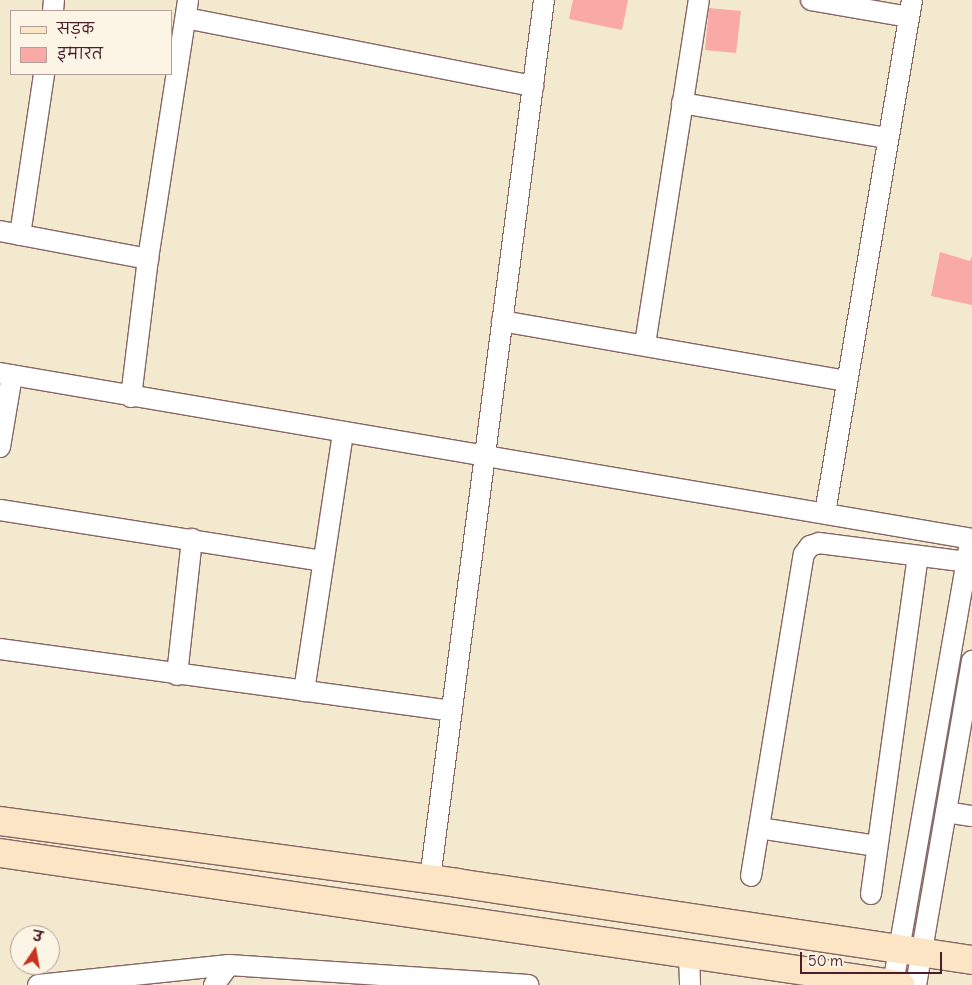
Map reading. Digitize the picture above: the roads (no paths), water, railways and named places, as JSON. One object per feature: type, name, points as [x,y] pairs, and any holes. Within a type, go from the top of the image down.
[{"type":"main road","points":[[0,821],[430,879],[909,949],[972,960]]},
{"type":"main road","points":[[0,853],[903,985]]},
{"type":"street","points":[[430,879],[451,711],[487,454],[502,321],[544,0]]},
{"type":"street","points":[[645,344],[698,0]]},
{"type":"street","points":[[811,0],[910,8],[886,138],[825,514]]},
{"type":"street","points":[[131,397],[148,259],[187,9],[533,86]]},
{"type":"street","points":[[20,235],[44,75]]},
{"type":"street","points":[[682,103],[886,138]]},
{"type":"street","points":[[0,231],[148,259]]},
{"type":"street","points":[[502,321],[645,344],[846,380]]},
{"type":"street","points":[[0,447],[6,374],[131,397],[487,454],[825,514],[971,536],[903,985]]},
{"type":"street","points":[[304,691],[322,560],[343,432]]},
{"type":"street","points":[[0,510],[322,560]]},
{"type":"street","points":[[177,675],[192,539]]},
{"type":"street","points":[[751,876],[804,554],[810,546],[819,543],[967,562]]},
{"type":"street","points":[[871,894],[918,556]]},
{"type":"street","points":[[0,649],[177,675],[451,711]]},
{"type":"street","points":[[909,949],[946,812],[972,661]]},
{"type":"street","points":[[946,812],[972,816]]},
{"type":"street","points":[[759,828],[877,846]]},
{"type":"street","points":[[689,954],[690,985]]},
{"type":"street","points":[[214,985],[229,966]]},
{"type":"street","points":[[38,985],[229,966],[378,979],[528,985]]}]
